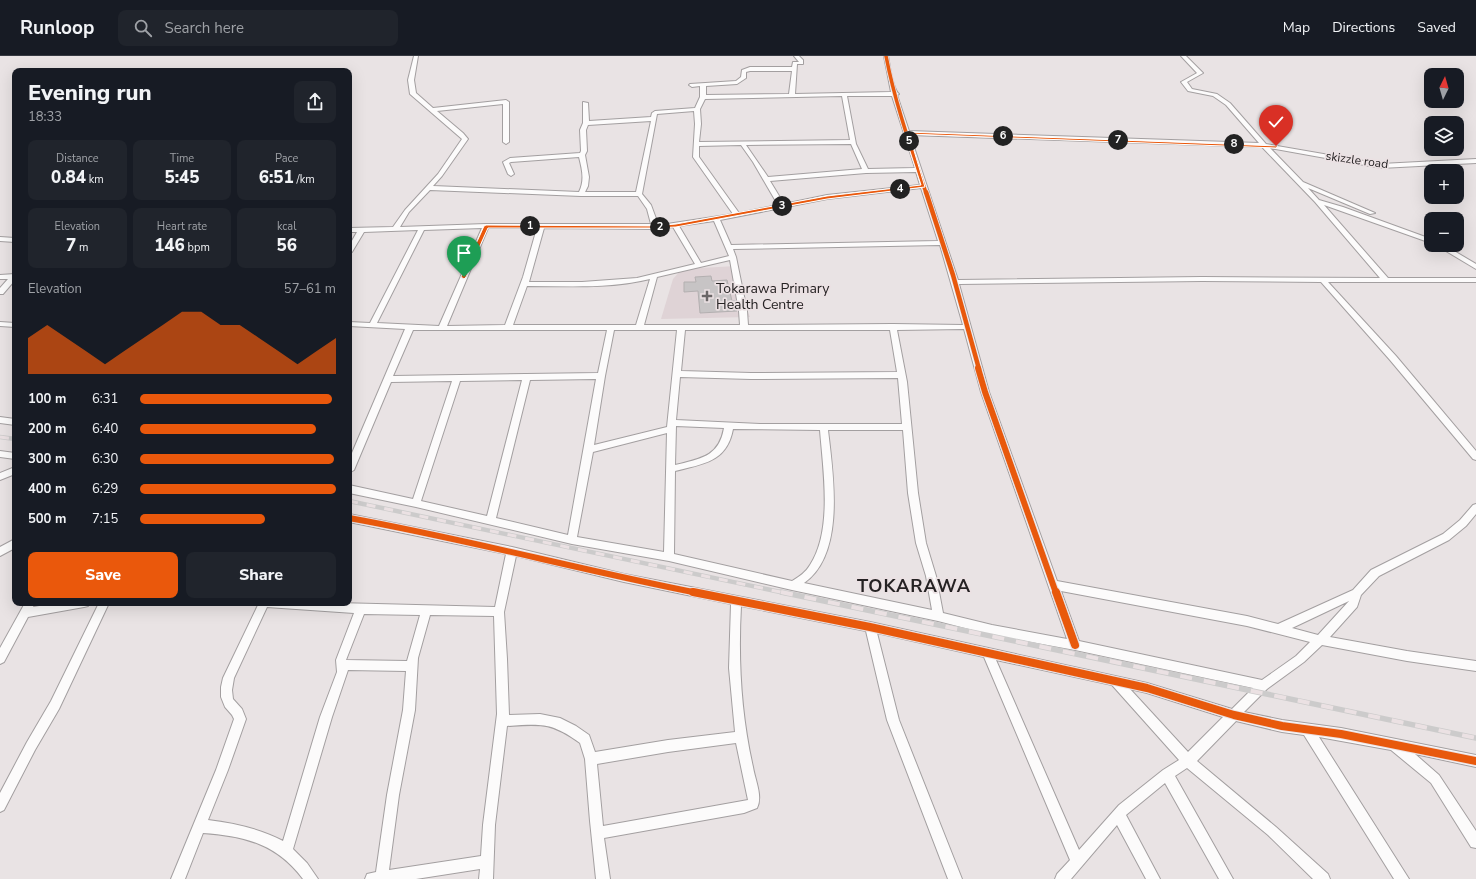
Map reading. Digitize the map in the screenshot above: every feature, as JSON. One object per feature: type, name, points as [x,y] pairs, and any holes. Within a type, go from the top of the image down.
[{"type":"street","points":[[395,229],[407,211],[429,188],[455,155],[465,139],[417,98],[412,90],[411,80],[416,56]]},
{"type":"street","points":[[792,95],[795,62],[801,63],[801,60],[796,56]]},
{"type":"street","points":[[886,56],[891,82],[896,94],[906,133],[954,282],[985,392],[1075,645]]},
{"type":"street","points":[[1183,56],[1200,72],[1199,75],[1184,82],[1186,86],[1192,91],[1220,98],[1317,201],[1386,280]]},
{"type":"street","points":[[692,85],[740,81],[743,78],[744,71],[750,69],[794,69]]},
{"type":"street","points":[[703,84],[703,97],[697,109],[698,124],[696,158],[711,176],[737,215]]},
{"type":"street","points":[[703,97],[896,94]]},
{"type":"street","points":[[844,95],[852,142],[858,158],[866,171]]},
{"type":"street","points":[[432,110],[506,102],[506,142]]},
{"type":"street","points":[[581,194],[585,186],[586,177],[582,156],[583,130],[586,123],[585,103]]},
{"type":"street","points":[[640,194],[653,119],[657,112],[697,109]]},
{"type":"street","points":[[586,123],[653,119]]},
{"type":"street","name":"skizzle road","points":[[906,133],[1264,145],[1381,166],[1476,161]]},
{"type":"street","points":[[696,144],[852,142]]},
{"type":"street","points":[[742,143],[756,162],[782,206]]},
{"type":"street","points":[[511,174],[506,162],[510,160],[582,156]]},
{"type":"street","points":[[766,179],[866,171],[918,170]]},
{"type":"street","points":[[1299,182],[1385,220],[1405,231]]},
{"type":"street","points":[[352,230],[486,226],[676,226],[834,196],[924,186]]},
{"type":"street","points":[[429,188],[581,194],[640,194],[647,201],[652,210],[655,227]]},
{"type":"street","points":[[1317,201],[1341,208],[1424,238]]},
{"type":"street","points":[[716,219],[733,256],[744,326]]},
{"type":"street","points":[[442,328],[486,226]]},
{"type":"street","points":[[508,328],[524,284],[541,226]]},
{"type":"street","points":[[676,226],[698,265]]},
{"type":"street","points":[[373,324],[422,228]]},
{"type":"street","points":[[352,247],[362,229]]},
{"type":"street","points":[[0,239],[12,240]]},
{"type":"street","points":[[728,247],[942,243]]},
{"type":"street","points":[[1451,252],[1476,267]]},
{"type":"street","points":[[524,284],[582,284],[619,282],[654,276],[733,256]]},
{"type":"street","points":[[640,326],[654,276]]},
{"type":"street","points":[[0,277],[12,277]]},
{"type":"street","points":[[954,282],[1202,279],[1476,280]]},
{"type":"street","points":[[0,292],[12,280]]},
{"type":"street","points":[[1323,280],[1393,358],[1476,457]]},
{"type":"street","points":[[0,324],[12,325]]},
{"type":"street","points":[[352,324],[442,328],[640,326],[681,328],[744,326],[967,327]]},
{"type":"street","points":[[893,326],[901,375],[913,493],[921,543],[931,576],[938,616]]},
{"type":"street","points":[[352,463],[410,327]]},
{"type":"street","points":[[572,540],[611,327]]},
{"type":"street","points":[[669,557],[672,426],[681,328]]},
{"type":"street","points":[[677,374],[752,376],[901,375]]},
{"type":"street","points":[[388,379],[601,376]]},
{"type":"street","points":[[491,521],[527,377]]},
{"type":"street","points":[[416,503],[458,378]]},
{"type":"street","points":[[0,420],[12,422]]},
{"type":"street","points":[[589,450],[672,426],[824,428],[907,427]]},
{"type":"street","points":[[671,469],[708,459],[717,455],[723,449],[728,438],[729,426]]},
{"type":"street","points":[[792,586],[814,569],[828,530],[829,488],[824,428]]},
{"type":"street","points":[[0,454],[12,456]]},
{"type":"street","points":[[0,477],[12,471]]},
{"type":"street","points":[[352,490],[416,503],[572,540],[669,557],[792,586],[938,616],[992,630],[1075,645],[1263,685]]},
{"type":"street","points":[[1062,879],[1118,814],[1167,774],[1188,761],[1263,685],[1300,659],[1320,640],[1353,604],[1357,593],[1375,573],[1446,537],[1463,523],[1476,508]]},
{"type":"street","points":[[352,519],[512,551],[624,578],[870,627],[1147,688],[1234,715],[1308,730],[1393,744],[1476,761]]},
{"type":"street","points":[[0,552],[12,545]]},
{"type":"street","points":[[486,879],[489,825],[502,721],[502,659],[499,612],[512,551]]},
{"type":"street","points":[[1054,585],[1247,621],[1320,640],[1407,656],[1476,666]]},
{"type":"street","points":[[1279,629],[1294,623],[1337,600],[1357,593]]},
{"type":"street","points":[[598,833],[751,805],[754,799],[741,737],[738,714],[734,636],[736,601]]},
{"type":"street","points":[[0,659],[28,606]]},
{"type":"street","points":[[25,613],[66,606]]},
{"type":"street","points":[[0,806],[31,746],[55,706],[103,606]]},
{"type":"street","points":[[178,879],[222,770],[240,719],[238,711],[228,703],[225,690],[229,678],[264,606]]},
{"type":"street","points":[[312,606],[360,609],[499,612]]},
{"type":"street","points":[[286,851],[326,717],[343,672],[341,660],[360,609]]},
{"type":"street","points":[[426,611],[412,666],[409,710],[393,795],[386,878],[486,862]]},
{"type":"street","points":[[870,627],[893,720],[955,879]]},
{"type":"street","points":[[988,654],[1077,860]]},
{"type":"street","points":[[342,665],[412,666]]},
{"type":"street","points":[[1115,681],[1188,761],[1272,831],[1323,879]]},
{"type":"street","points":[[502,721],[540,719],[556,722],[585,739],[591,758],[603,879]]},
{"type":"street","points":[[1308,730],[1402,879]]},
{"type":"street","points":[[591,758],[668,746],[741,737]]},
{"type":"street","points":[[1393,744],[1435,779],[1476,842]]},
{"type":"street","points":[[1167,774],[1226,879]]},
{"type":"street","points":[[1118,814],[1153,879]]},
{"type":"street","points":[[200,826],[245,833],[273,843],[286,851],[298,862],[311,879]]},
{"type":"shaded area","points":[[736,266],[746,308],[750,317],[661,319],[673,279],[682,269]],"holes":[[[711,276],[712,281],[727,280],[729,289],[714,291],[717,302],[737,300],[738,311],[700,313],[698,291],[685,292],[684,283],[696,282],[695,277]]]},
{"type":"building","name":"Tokarawa Primary Health Centre","points":[[711,276],[712,281],[727,280],[732,301],[736,301],[737,311],[700,313],[698,291],[684,292],[684,282],[696,282],[695,277]]},
{"type":"railway","points":[[0,437],[12,439]]},
{"type":"railway","points":[[352,502],[785,593]]},
{"type":"railway","points":[[781,592],[1476,738]]},
{"type":"cycle path","points":[[886,56],[891,82],[901,117],[953,275],[985,392],[1075,645]]},
{"type":"cycle path","points":[[352,519],[512,551],[624,578],[870,627],[1147,688],[1234,715],[1282,726],[1341,734],[1476,761]]},
{"type":"place","name":"Tokarawa Primary Health Centre","points":[[707,296]]},
{"type":"district","name":"TOKARAWA","points":[[914,586]]},
{"type":"route","points":[[464,277],[486,226],[676,226],[827,197],[924,186],[906,133],[1087,138],[1276,146]]}]
